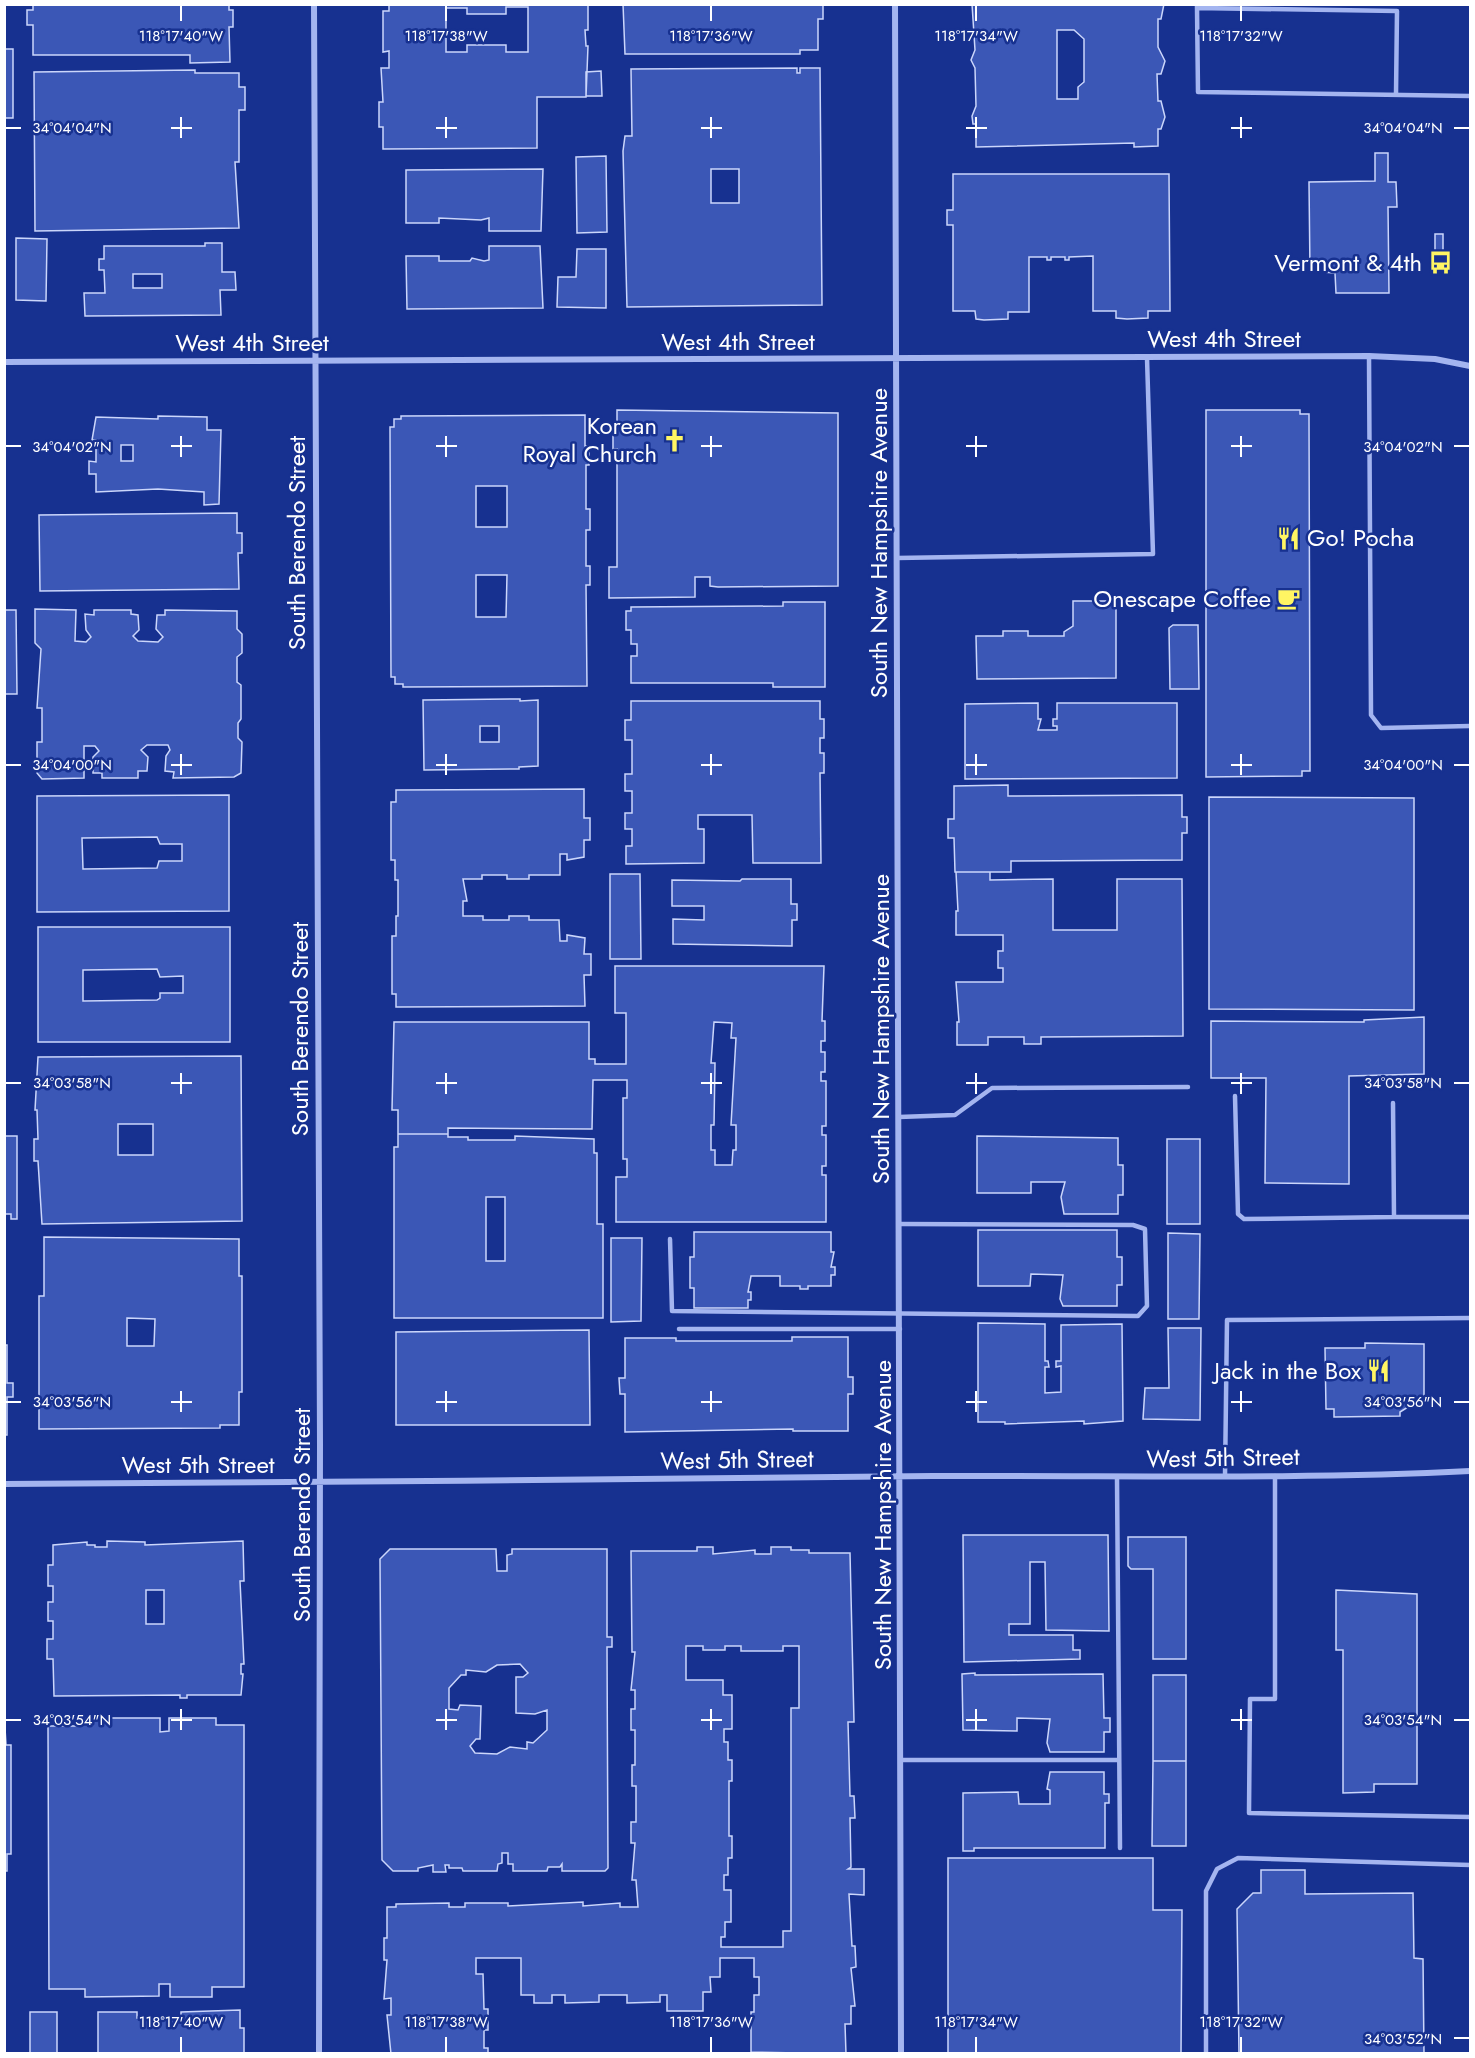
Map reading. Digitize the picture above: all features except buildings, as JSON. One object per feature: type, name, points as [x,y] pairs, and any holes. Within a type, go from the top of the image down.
[{"type":"street","name":"South Berendo Street","points":[[314,4],[320,1483],[319,2054]]},
{"type":"street","name":"South New Hampshire Avenue","points":[[895,4],[902,1760],[901,2054]]},
{"type":"street","name":"West 4th Street","points":[[4,362],[1369,356],[1434,359],[1470,366]]},
{"type":"street","name":"West 5th Street","points":[[4,1484],[900,1477],[1117,1478],[1470,1471]]},
{"type":"lane","points":[[1391,4],[1397,11],[1396,94]]},
{"type":"lane","points":[[1397,11],[1197,6],[1198,92],[1470,96]]},
{"type":"lane","points":[[1369,356],[1371,715],[1381,728],[1470,726]]},
{"type":"lane","points":[[897,558],[1153,554],[1147,358]]},
{"type":"lane","points":[[899,1117],[955,1115],[992,1088],[1188,1087]]},
{"type":"lane","points":[[1235,1096],[1238,1214],[1244,1219],[1470,1217]]},
{"type":"lane","points":[[1393,1103],[1394,1217]]},
{"type":"lane","points":[[670,1239],[672,1311],[900,1312],[949,1316],[1138,1316],[1147,1306],[1145,1229],[1133,1225],[900,1224]]},
{"type":"lane","points":[[1225,1476],[1227,1320],[1470,1318]]},
{"type":"lane","points":[[679,1329],[900,1329]]},
{"type":"lane","points":[[1275,1476],[1275,1699],[1250,1699],[1250,1813],[1470,1816]]},
{"type":"lane","points":[[1117,1478],[1120,1848]]},
{"type":"lane","points":[[902,1760],[1118,1760]]},
{"type":"lane","points":[[1206,2054],[1206,1891],[1217,1869],[1238,1858],[1470,1865]]},
{"type":"place","name":"Vermont & 4th","points":[[1440,263]]},
{"type":"place","name":"Korean Royal Church","points":[[675,440]]},
{"type":"place","name":"Go! Pocha","points":[[1289,538]]},
{"type":"place","name":"Onescape Coffee","points":[[1289,599]]},
{"type":"place","name":"Jack in the Box","points":[[1379,1371]]}]
